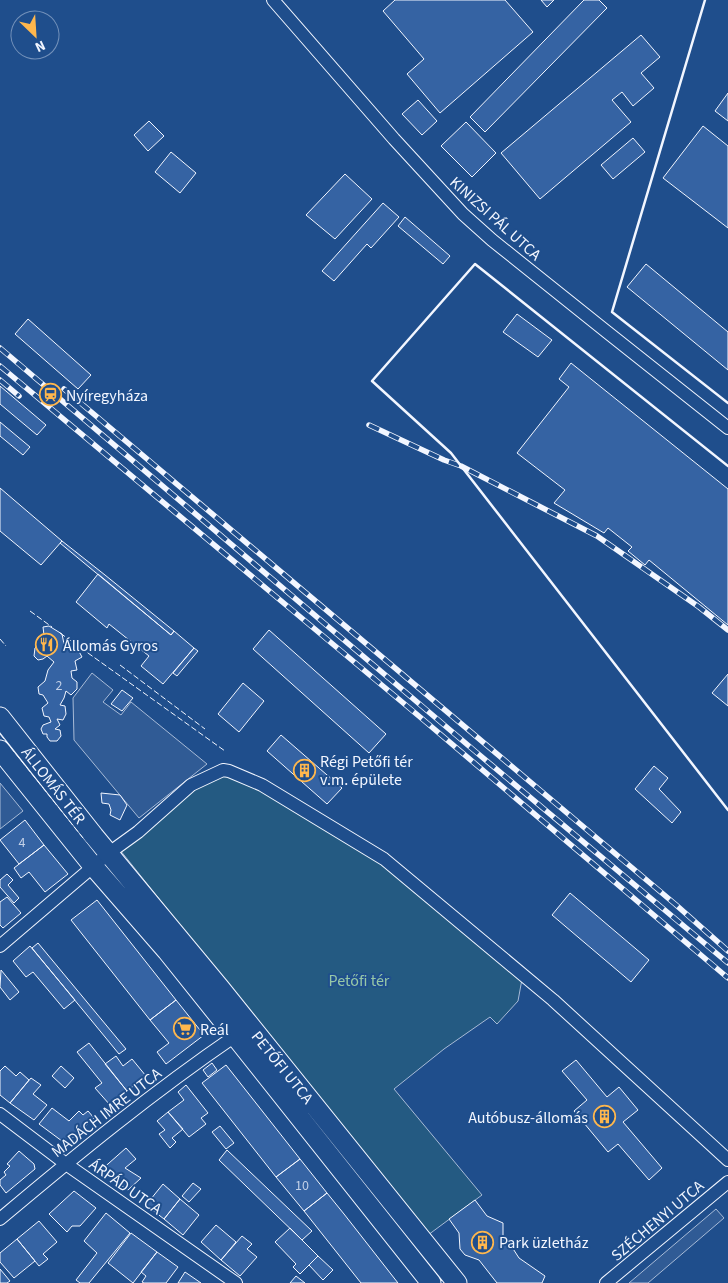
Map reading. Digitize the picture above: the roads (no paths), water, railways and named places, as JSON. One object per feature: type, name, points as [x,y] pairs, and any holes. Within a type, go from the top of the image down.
[{"type":"main road","name":"ÁLLOMÁS TÉR","points":[[0,717],[109,853]]},
{"type":"main road","name":"ÁLLOMÁS TÉR","points":[[0,750],[93,866]]},
{"type":"main road","name":"PETŐFI UTCA","points":[[109,853],[457,1283]]},
{"type":"main road","name":"PETŐFI UTCA","points":[[93,866],[167,952],[431,1283]]},
{"type":"street","name":"KINIZSI PÁL UTCA","points":[[273,0],[394,139],[463,214],[568,302],[728,428]]},
{"type":"street","points":[[0,946],[93,866],[138,832],[191,785],[223,770],[229,771],[248,778],[384,859],[553,1000],[728,1160]]},
{"type":"street","name":"MADÁCH IMRE UTCA","points":[[0,1218],[189,1068],[235,1036]]},
{"type":"street","name":"ÁRPÁD UTCA","points":[[0,1114],[66,1164],[236,1283]]},
{"type":"street","name":"SZÉCHENYI UTCA","points":[[606,1283],[728,1182]]},
{"type":"railway","points":[[0,348],[728,963]]},
{"type":"railway","points":[[0,366],[420,717],[728,978]]},
{"type":"railway","points":[[0,380],[19,396]]},
{"type":"railway","points":[[64,389],[675,904],[728,951]]},
{"type":"railway","points":[[369,425],[461,466],[597,536],[699,607],[728,630]]},
{"type":"place","name":"Nyíregyháza","points":[[50,395]]},
{"type":"place","name":"Állomás Gyros","points":[[47,645]]},
{"type":"place","name":"Régi Petőfi tér v.m. épülete","points":[[304,770]]},
{"type":"place","name":"Reál","points":[[184,1029]]},
{"type":"place","name":"Autóbusz-állomás","points":[[604,1117]]},
{"type":"place","name":"Park üzletház","points":[[483,1242]]},
{"type":"park label","name":"Petőfi tér","points":[[359,980]]}]
